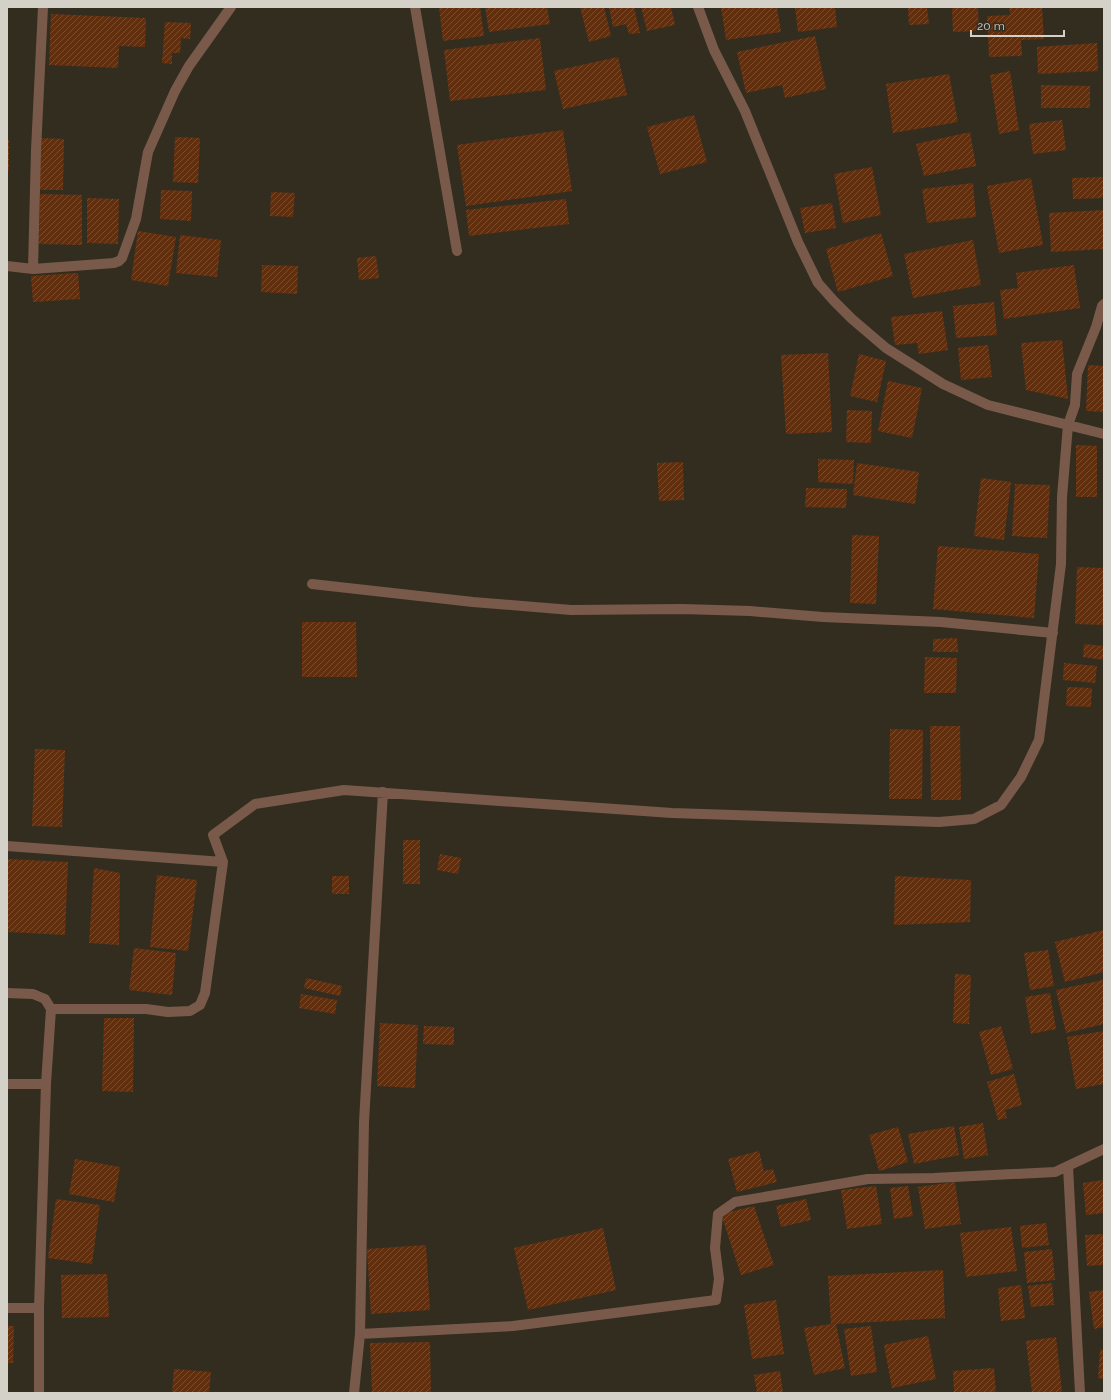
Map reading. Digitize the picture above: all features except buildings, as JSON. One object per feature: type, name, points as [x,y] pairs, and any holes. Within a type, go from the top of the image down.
[{"type":"street","points":[[32,269],[43,7]]},
{"type":"street","points":[[7,266],[32,269],[114,263],[122,258],[136,219],[148,152],[175,91],[186,72],[231,7]]},
{"type":"street","points":[[415,7],[457,251]]},
{"type":"street","points":[[698,7],[714,50],[745,111],[798,242],[818,283],[852,319],[886,348],[943,384],[988,404],[1104,434]]},
{"type":"street","points":[[51,1009],[146,1009],[168,1012],[190,1011],[200,1005],[205,993],[222,862],[213,835],[255,804],[344,790],[672,813],[939,822],[974,819],[1001,805],[1021,777],[1039,740],[1062,564],[1062,496],[1068,425],[1075,405],[1077,374],[1104,304]]},
{"type":"street","points":[[312,584],[473,602],[571,610],[750,610],[823,617],[941,622],[1053,633]]},
{"type":"street","points":[[354,1393],[360,1334],[364,1122],[383,792]]},
{"type":"street","points":[[7,846],[222,862]]},
{"type":"street","points":[[7,994],[33,994],[45,999],[51,1009],[46,1084],[39,1393]]},
{"type":"street","points":[[7,1084],[46,1084]]},
{"type":"street","points":[[360,1334],[513,1326],[716,1300],[720,1279],[715,1248],[718,1214],[735,1202],[868,1179],[934,1178],[1055,1172],[1104,1149]]},
{"type":"street","points":[[1068,1167],[1080,1393]]},
{"type":"street","points":[[7,1308],[40,1308]]}]
